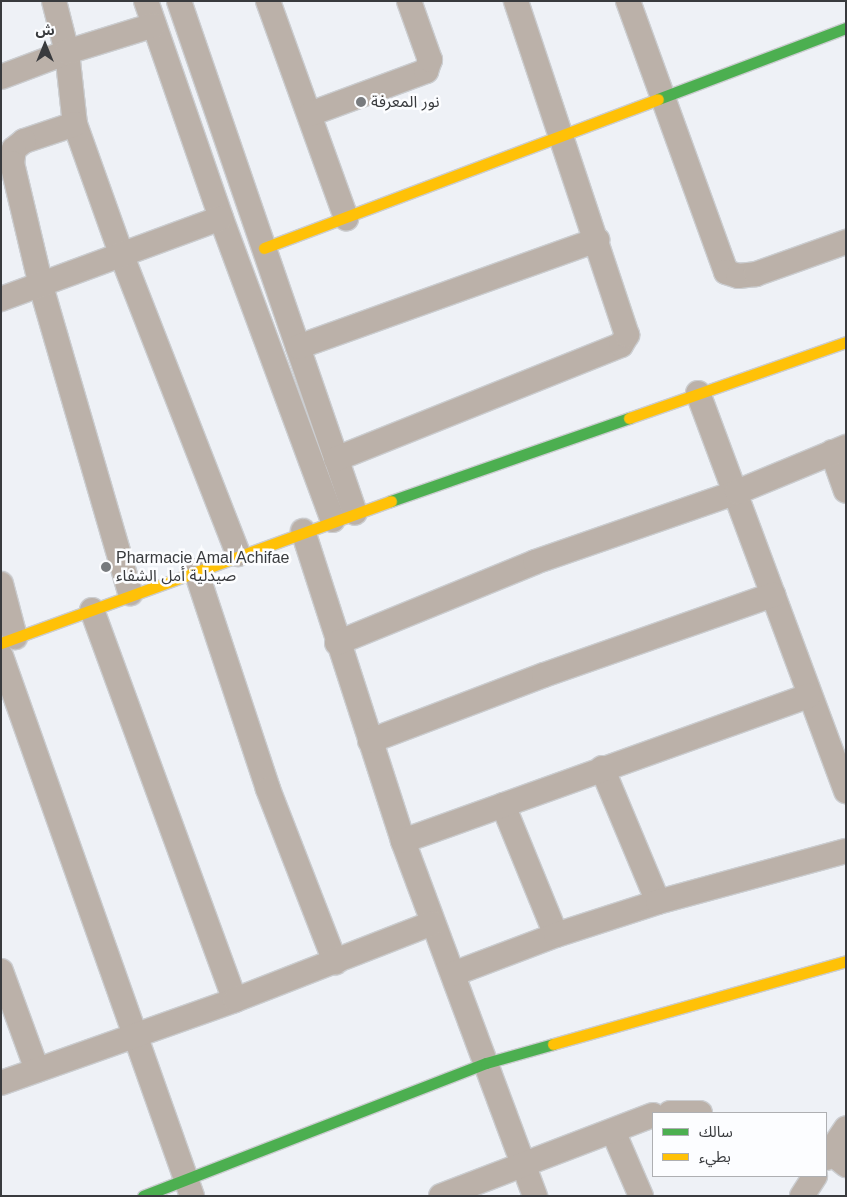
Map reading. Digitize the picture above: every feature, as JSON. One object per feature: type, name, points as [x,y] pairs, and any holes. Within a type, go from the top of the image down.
[{"type":"street","points":[[54,1],[67,52],[75,124],[122,256],[238,554]]},
{"type":"street","points":[[146,1],[221,218],[344,516]]},
{"type":"street","points":[[179,1],[336,459],[344,516]]},
{"type":"street","points":[[268,1],[346,218]]},
{"type":"street","points":[[310,114],[426,71],[430,60],[409,1]]},
{"type":"street","points":[[336,459],[621,344],[628,330],[516,1]]},
{"type":"street","points":[[628,1],[726,272],[738,276],[756,274],[846,242]]},
{"type":"street","points":[[1,77],[67,52],[154,25]]},
{"type":"street","points":[[264,248],[562,137],[846,28]]},
{"type":"street","points":[[75,124],[24,141],[14,149],[12,163],[41,286],[130,593]]},
{"type":"street","points":[[1,299],[41,286],[221,218]]},
{"type":"street","points":[[298,347],[597,240]]},
{"type":"street","points":[[6,646],[130,593],[196,571],[303,530],[846,342]]},
{"type":"street","points":[[698,393],[737,492],[809,696],[846,791]]},
{"type":"street","points":[[337,642],[535,562],[737,492],[839,449],[846,491]]},
{"type":"street","points":[[303,530],[337,642],[403,841],[535,1196]]},
{"type":"street","points":[[196,571],[268,789],[335,962]]},
{"type":"street","points":[[1,584],[6,646],[189,1187]]},
{"type":"street","points":[[370,741],[544,675],[773,595]]},
{"type":"street","points":[[92,610],[235,1000]]},
{"type":"street","points":[[403,841],[602,768],[809,696]]},
{"type":"street","points":[[602,768],[658,902]]},
{"type":"street","points":[[503,805],[556,935]]},
{"type":"street","points":[[453,974],[556,935],[658,902],[846,851]]},
{"type":"street","points":[[1,1083],[235,1000],[433,923]]},
{"type":"street","points":[[143,1196],[189,1187],[486,1063],[846,961]]},
{"type":"street","points":[[1,971],[37,1070]]},
{"type":"street","points":[[441,1196],[652,1116]]},
{"type":"street","points":[[834,1159],[846,1128]]},
{"type":"street","points":[[613,1130],[641,1196]]},
{"type":"traffic: fast","points":[[658,99],[846,28]]},
{"type":"traffic: fast","points":[[391,501],[629,418]]},
{"type":"traffic: fast","points":[[143,1196],[486,1063],[553,1044]]},
{"type":"traffic: slow","points":[[264,248],[658,99]]},
{"type":"traffic: slow","points":[[629,418],[846,342]]},
{"type":"traffic: slow","points":[[1,643],[391,501]]},
{"type":"traffic: slow","points":[[553,1044],[846,961]]},
{"type":"place","name":"نور المعرفة","points":[[361,102]]},
{"type":"place","name":"Pharmacie Amal Achifae صيدلية أمل الشفاء","points":[[106,567]]}]
